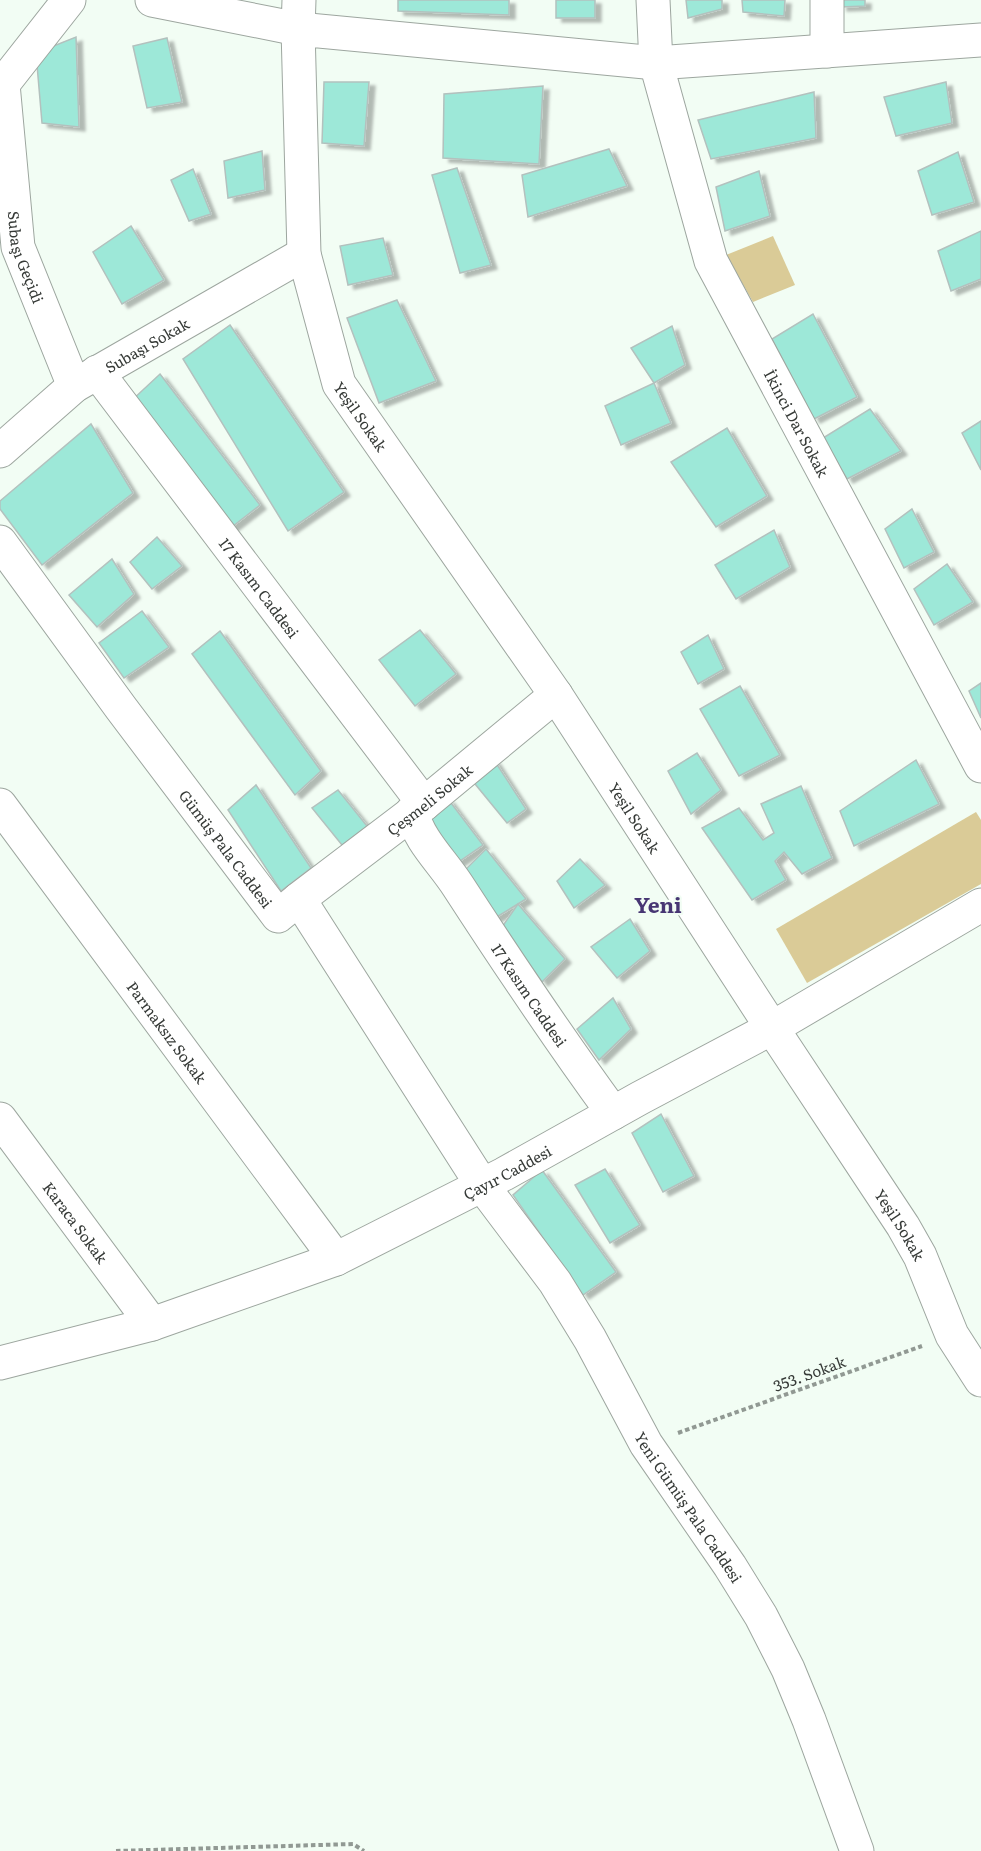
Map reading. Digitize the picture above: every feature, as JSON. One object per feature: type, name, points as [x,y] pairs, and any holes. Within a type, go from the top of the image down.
[{"type":"street","name":"Subaşı Geçidi","points":[[69,0],[1,85],[18,247],[86,379]]},
{"type":"street","points":[[152,0],[299,14],[656,63],[981,40]]},
{"type":"street","name":"İkinci Dar Sokak","points":[[653,0],[656,63],[711,261],[981,766]]},
{"type":"street","points":[[827,0],[827,51]]},
{"type":"street","name":"Yeşil Sokak","points":[[299,14],[304,254],[339,384],[556,695],[771,1028],[903,1226],[920,1256],[952,1335],[981,1380]]},
{"type":"street","name":"Subaşı Sokak","points":[[0,451],[86,379],[304,254]]},
{"type":"street","name":"17 Kasım Caddesi","points":[[86,379],[418,808],[416,829],[452,877],[613,1113]]},
{"type":"street","name":"Gümüş Pala Caddesi","points":[[0,542],[121,708],[278,916],[299,899],[482,1185]]},
{"type":"street","name":"Çeşmeli Sokak","points":[[299,899],[418,808],[556,695]]},
{"type":"street","name":"Parmaksız Sokak","points":[[0,805],[336,1259]]},
{"type":"street","name":"Çayır Caddesi","points":[[0,1363],[152,1324],[336,1259],[482,1185],[771,1028],[981,905]]},
{"type":"street","name":"Karaca Sokak","points":[[0,1119],[152,1324]]},
{"type":"street","name":"Yeni Gümüş Pala Caddesi","points":[[482,1185],[555,1282],[590,1340],[646,1444],[730,1566],[761,1616],[788,1669],[809,1720],[857,1851]]},
{"type":"path","name":"353. Sokak","points":[[646,1444],[952,1335]]},
{"type":"path","points":[[116,1851],[353,1844],[364,1851]]},
{"type":"shaded area","points":[[773,236],[795,285],[753,302],[726,255]]},
{"type":"shaded area","points":[[976,812],[981,820],[981,884],[807,983],[776,929]]},
{"type":"building","points":[[398,0],[509,0],[509,15],[398,11]]},
{"type":"building","points":[[556,0],[595,0],[595,18],[556,18]]},
{"type":"building","points":[[686,0],[722,0],[722,9],[688,18]]},
{"type":"building","points":[[742,0],[785,0],[784,16],[743,12]]},
{"type":"building","points":[[841,0],[865,0],[865,6],[841,7]]},
{"type":"building","points":[[76,37],[79,127],[42,123],[36,53]]},
{"type":"building","points":[[167,38],[182,102],[147,108],[133,46]]},
{"type":"building","points":[[324,82],[369,82],[364,146],[322,143]]},
{"type":"building","points":[[946,82],[952,123],[896,136],[884,97]]},
{"type":"building","points":[[543,86],[539,164],[443,158],[444,94]]},
{"type":"building","points":[[814,92],[816,138],[711,159],[698,120]]},
{"type":"building","points":[[609,149],[627,186],[528,217],[522,175]]},
{"type":"building","points":[[262,151],[265,190],[228,198],[224,161]]},
{"type":"building","points":[[958,152],[974,202],[932,215],[918,171]]},
{"type":"building","points":[[457,168],[491,265],[460,273],[432,175]]},
{"type":"building","points":[[193,169],[211,214],[189,221],[171,180]]},
{"type":"building","points":[[759,171],[770,216],[725,231],[716,187]]},
{"type":"building","points":[[131,226],[164,280],[122,304],[93,252]]},
{"type":"building","points":[[981,231],[981,279],[951,291],[938,251]]},
{"type":"building","points":[[383,238],[393,275],[348,285],[340,246]]},
{"type":"building","points":[[397,300],[436,381],[379,403],[347,318]]},
{"type":"building","points":[[813,314],[857,397],[814,419],[772,339]]},
{"type":"building","points":[[230,325],[344,492],[288,531],[183,359]]},
{"type":"building","points":[[672,326],[685,365],[654,383],[631,348]]},
{"type":"building","points":[[160,374],[260,505],[228,530],[130,402]]},
{"type":"building","points":[[654,383],[671,423],[621,445],[605,406]]},
{"type":"building","points":[[870,409],[901,451],[847,479],[823,438]]},
{"type":"building","points":[[981,421],[981,470],[962,433]]},
{"type":"building","points":[[91,424],[133,493],[42,565],[0,509],[0,501]]},
{"type":"building","points":[[727,428],[767,496],[716,527],[671,462]]},
{"type":"building","points":[[912,509],[934,552],[904,568],[885,529]]},
{"type":"building","points":[[774,530],[790,567],[736,599],[715,565]]},
{"type":"building","points":[[157,537],[182,566],[152,589],[130,562]]},
{"type":"building","points":[[112,559],[134,594],[97,627],[69,595]]},
{"type":"building","points":[[947,564],[973,602],[934,625],[914,589]]},
{"type":"building","points":[[142,611],[169,647],[124,678],[99,643]]},
{"type":"building","points":[[420,630],[456,674],[415,706],[379,660]]},
{"type":"building","points":[[220,631],[321,771],[295,795],[192,654]]},
{"type":"building","points":[[708,635],[724,669],[698,684],[681,652]]},
{"type":"building","points":[[981,683],[981,718],[969,691]]},
{"type":"building","points":[[740,686],[780,755],[739,776],[700,709]]},
{"type":"building","points":[[697,753],[721,790],[691,814],[668,771]]},
{"type":"building","points":[[494,760],[526,809],[507,823],[471,779]]},
{"type":"building","points":[[916,760],[939,804],[854,846],[840,811]]},
{"type":"building","points":[[256,785],[311,868],[281,891],[228,810]]},
{"type":"building","points":[[801,786],[832,858],[802,874],[784,852],[775,861],[786,880],[752,900],[702,828],[739,808],[763,840],[774,833],[761,804]]},
{"type":"building","points":[[338,790],[367,826],[342,845],[312,808]]},
{"type":"building","points":[[448,799],[483,845],[457,863],[427,819]]},
{"type":"building","points":[[486,849],[526,899],[495,918],[464,871]]},
{"type":"building","points":[[580,859],[605,885],[574,908],[557,881]]},
{"type":"building","points":[[518,904],[565,959],[542,982],[502,927]]},
{"type":"building","points":[[630,919],[650,951],[617,978],[591,947]]},
{"type":"building","points":[[613,998],[631,1029],[599,1060],[577,1029]]},
{"type":"building","points":[[661,1114],[694,1176],[663,1192],[632,1133]]},
{"type":"building","points":[[605,1169],[640,1225],[610,1243],[575,1185]]},
{"type":"building","points":[[542,1170],[616,1272],[583,1295],[513,1195]]},
{"type":"district","name":"Yeni","points":[[658,903]]}]
